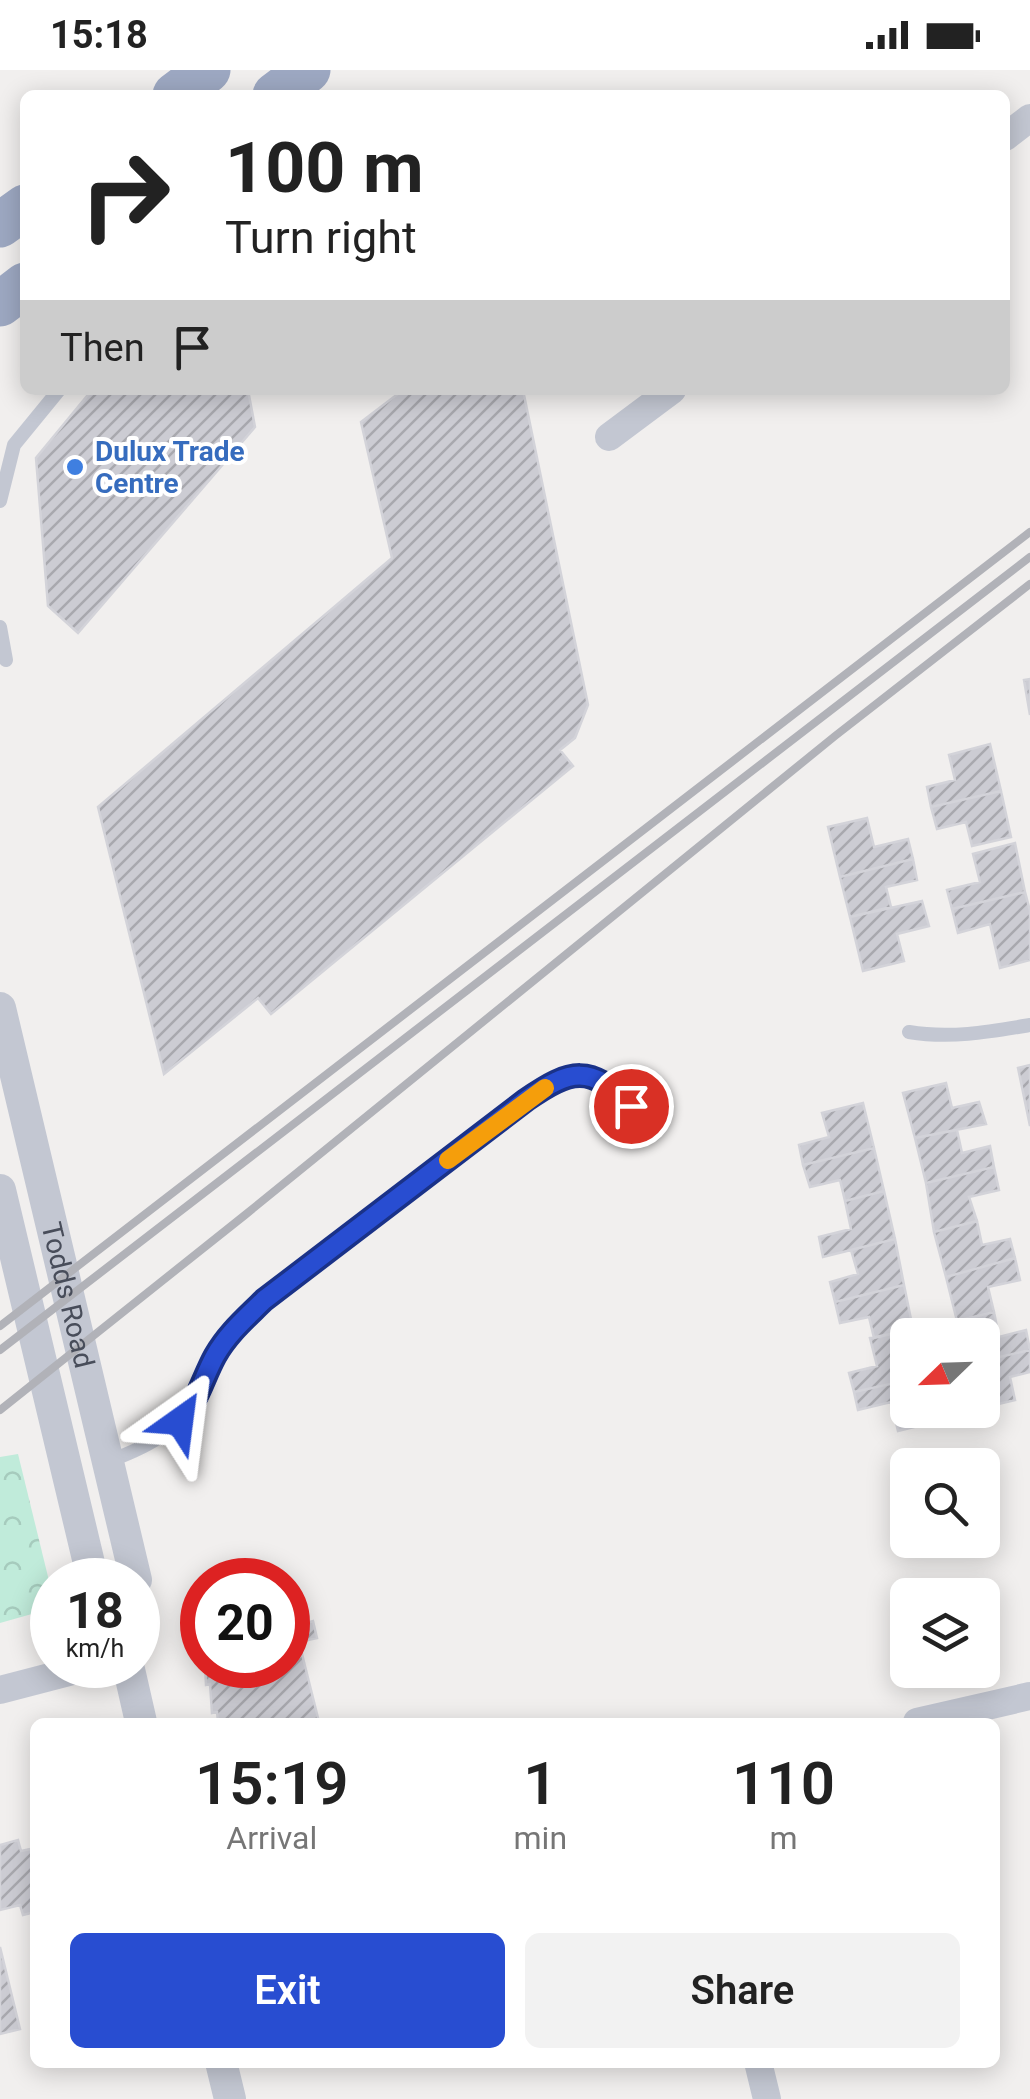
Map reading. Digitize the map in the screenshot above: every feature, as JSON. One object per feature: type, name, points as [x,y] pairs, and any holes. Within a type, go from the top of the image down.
[{"type":"highway","points":[[181,90],[208,70]]},
{"type":"highway","points":[[282,90],[308,70]]},
{"type":"highway","points":[[0,225],[20,210]]},
{"type":"highway","points":[[0,304],[20,289]]},
{"type":"street","points":[[1010,133],[1030,118]]},
{"type":"street","points":[[609,438],[665,395]]},
{"type":"street","name":"Todds Road","points":[[0,1008],[131,1558]]},
{"type":"street","points":[[1,1196],[42,1185]]},
{"type":"street","name":"Todds Road","points":[[1,1196],[89,1558]]},
{"type":"street","points":[[0,1690],[30,1682]]},
{"type":"street","points":[[134,1688],[141,1718]]},
{"type":"street","points":[[934,1718],[1030,1696]]},
{"type":"street","points":[[222,2068],[230,2099]]},
{"type":"street","points":[[759,2068],[767,2099]]},
{"type":"lane","points":[[0,501],[14,445],[55,395]]},
{"type":"lane","points":[[0,628],[6,660]]},
{"type":"lane","points":[[909,1032],[957,1036],[1030,1026]]},
{"type":"lane","points":[[108,1462],[135,1452],[180,1421],[192,1408],[213,1359],[230,1333],[264,1300],[552,1082],[575,1074],[595,1078],[614,1088],[631,1106]]},
{"type":"green space","points":[[18,1454],[43,1558],[30,1558],[30,1615],[0,1623],[0,1457]]},
{"type":"building","points":[[249,395],[255,427],[78,633],[48,606],[36,458],[87,396]]},
{"type":"building","points":[[396,395],[524,395],[588,705],[575,738],[560,750],[573,766],[271,1014],[258,998],[164,1074],[98,807],[392,558],[361,422]]},
{"type":"building","points":[[1030,679],[1030,715],[1024,680]]},
{"type":"building","points":[[990,744],[1001,791],[931,807],[927,787],[955,780],[949,755]]},
{"type":"building","points":[[1001,791],[1011,837],[972,846],[966,822],[937,829],[931,807]]},
{"type":"building","points":[[867,818],[874,847],[908,839],[913,859],[840,877],[828,827]]},
{"type":"building","points":[[1015,843],[1025,892],[952,909],[947,890],[980,882],[973,854]]},
{"type":"building","points":[[913,859],[917,880],[886,887],[891,907],[850,917],[840,877]]},
{"type":"building","points":[[1025,892],[1030,911],[1030,960],[1000,968],[990,924],[958,933],[952,909]]},
{"type":"building","points":[[922,901],[929,926],[897,934],[904,961],[863,971],[850,917]]},
{"type":"building","points":[[1030,1065],[1030,1126],[1018,1068]]},
{"type":"building","points":[[946,1083],[952,1108],[979,1102],[986,1124],[915,1138],[903,1093]]},
{"type":"building","points":[[863,1103],[874,1148],[803,1165],[799,1145],[829,1137],[822,1113]]},
{"type":"building","points":[[957,1130],[962,1153],[990,1146],[994,1167],[926,1183],[915,1138]]},
{"type":"building","points":[[874,1148],[884,1191],[845,1201],[840,1180],[810,1187],[803,1165]]},
{"type":"building","points":[[994,1167],[999,1190],[969,1197],[977,1221],[934,1232],[926,1183]]},
{"type":"building","points":[[884,1191],[895,1239],[823,1257],[819,1237],[851,1229],[845,1201]]},
{"type":"building","points":[[977,1221],[982,1245],[1010,1239],[1015,1258],[946,1277],[934,1232]]},
{"type":"building","points":[[895,1239],[904,1285],[835,1302],[830,1282],[858,1274],[851,1250]]},
{"type":"building","points":[[1015,1258],[1020,1280],[988,1287],[994,1312],[956,1318],[946,1277]]},
{"type":"building","points":[[904,1285],[911,1318],[890,1318],[890,1334],[874,1338],[869,1317],[840,1323],[835,1302]]},
{"type":"building","points":[[994,1312],[995,1318],[969,1318]]},
{"type":"building","points":[[1026,1330],[1030,1350],[1000,1357],[1000,1337]]},
{"type":"building","points":[[890,1334],[890,1384],[854,1392],[849,1373],[877,1366],[870,1338]]},
{"type":"building","points":[[1030,1350],[1030,1372],[1010,1377],[1015,1400],[1000,1404],[1000,1357]]},
{"type":"building","points":[[890,1384],[890,1402],[858,1410],[854,1392]]},
{"type":"building","points":[[313,1621],[317,1638],[310,1640],[310,1622]]},
{"type":"building","points":[[310,1686],[318,1718],[218,1718],[217,1712],[212,1713],[210,1688]]},
{"type":"building","points":[[18,1840],[21,1851],[30,1849],[30,1913],[23,1915],[20,1905],[0,1910],[0,1845]]},
{"type":"building","points":[[0,1947],[20,2029],[0,2034]]},
{"type":"railway","points":[[0,1326],[1030,532]]},
{"type":"railway","points":[[0,1350],[1030,557]]},
{"type":"railway","points":[[0,1410],[835,736],[1030,584]]},
{"type":"slow traffic","points":[[448,1160],[545,1088]]},
{"type":"place","name":"Dulux Trade Centre","points":[[75,467]]},
{"type":"route","points":[[180,1421],[192,1408],[213,1359],[230,1333],[264,1300],[526,1100],[552,1082],[575,1074],[614,1088],[631,1106]]}]
